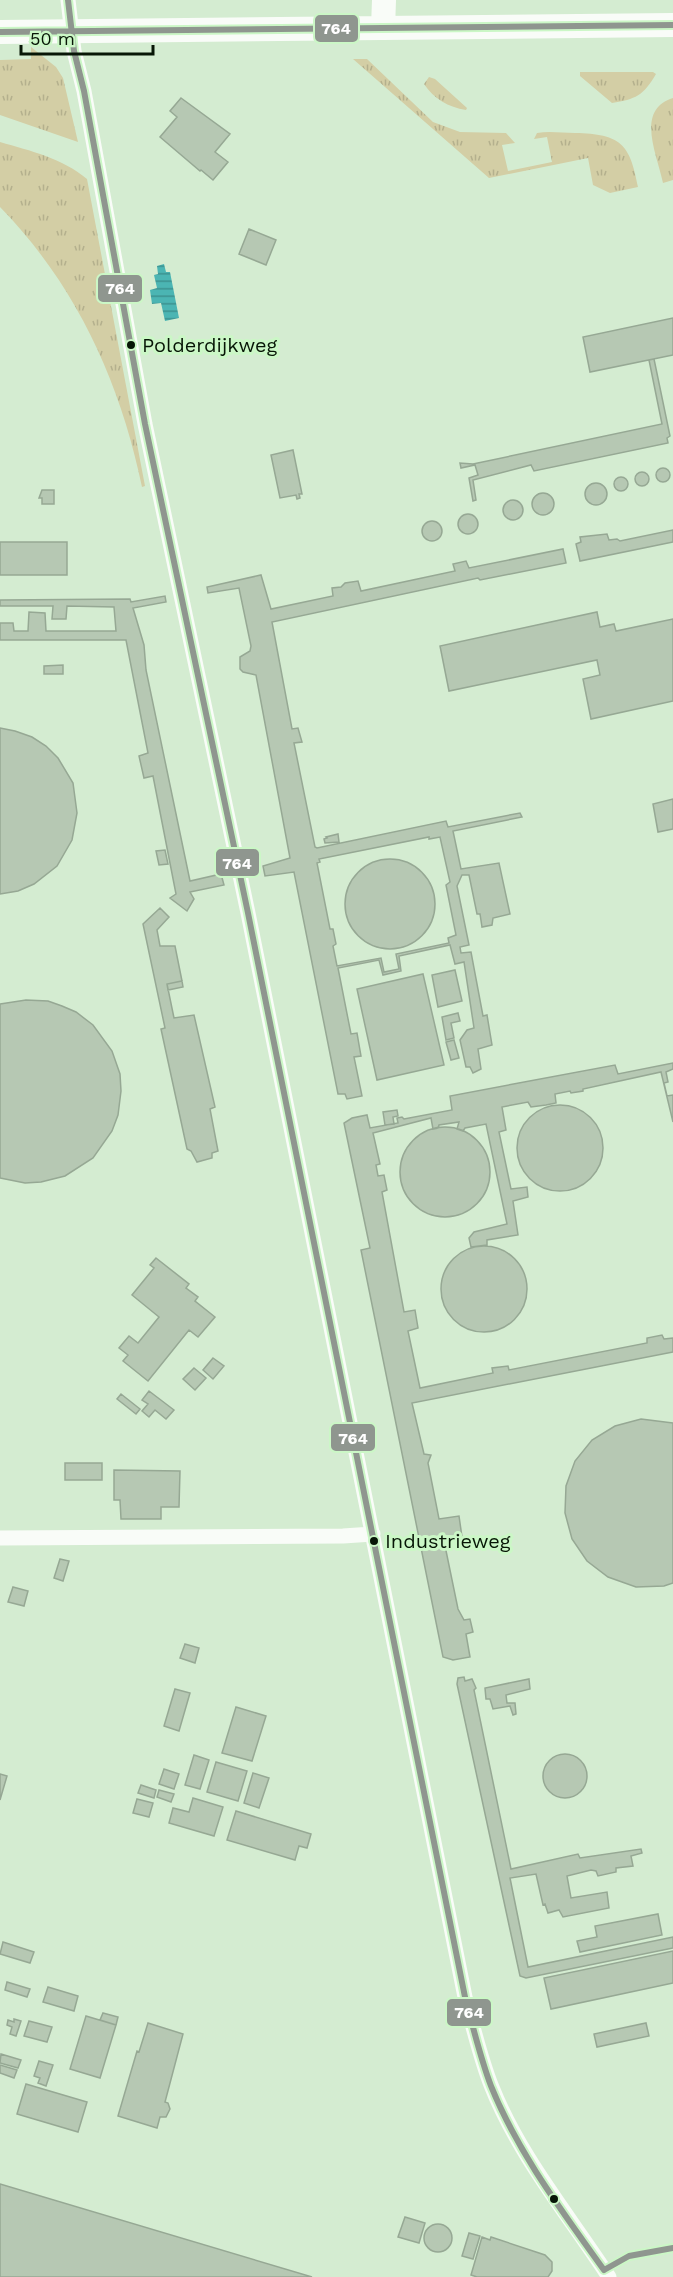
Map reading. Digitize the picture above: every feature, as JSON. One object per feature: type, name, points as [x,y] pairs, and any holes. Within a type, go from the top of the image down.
[{"type":"main road","points":[[383,28],[384,0]]},
{"type":"main road","points":[[0,32],[673,25]]},
{"type":"street","points":[[68,0],[145,424],[235,848],[465,1997],[484,2067],[499,2104],[540,2178],[609,2277]]},
{"type":"street","points":[[0,1538],[373,1534]]},
{"type":"green space","points":[[31,47],[56,67],[63,78],[78,142],[0,115],[0,60],[31,59]]},
{"type":"green space","points":[[353,59],[367,59],[433,122],[460,132],[506,133],[515,143],[502,145],[508,171],[552,162],[547,137],[534,139],[537,133],[591,134],[613,139],[621,144],[631,161],[638,187],[610,193],[593,185],[588,158],[489,178]]},
{"type":"green space","points":[[580,72],[653,72],[656,74],[643,92],[627,100],[612,103],[580,76]]},
{"type":"green space","points":[[429,77],[435,79],[467,108],[466,110],[453,107],[432,94],[424,84]]},
{"type":"green space","points":[[673,98],[673,180],[663,183],[654,147],[652,123],[655,112],[661,104]]},
{"type":"green space","points":[[0,142],[57,160],[87,179],[145,486],[142,487],[121,410],[91,336],[73,302],[51,269],[0,207]]},
{"type":"water","points":[[164,264],[166,272],[170,272],[179,318],[165,321],[161,303],[152,304],[150,290],[157,288],[154,275],[158,274],[157,266]]},
{"type":"building","points":[[181,98],[230,134],[215,152],[228,162],[213,180],[160,137],[177,117],[170,111]]},
{"type":"building","points":[[249,229],[276,240],[266,265],[239,254]]},
{"type":"building","points":[[673,318],[673,355],[590,372],[583,337]]},
{"type":"building","points":[[654,359],[670,436],[667,438],[668,443],[534,471],[531,465],[473,480],[476,500],[473,501],[469,478],[478,475],[475,465],[461,468],[460,463],[473,464],[662,424],[649,360]]},
{"type":"building","points":[[293,450],[302,494],[299,494],[300,498],[297,499],[296,495],[280,498],[271,455]]},
{"type":"building","points":[[663,468],[668,470],[670,475],[668,480],[663,482],[658,480],[656,475],[658,470]]},
{"type":"building","points":[[639,472],[645,472],[649,479],[645,486],[639,486],[635,482],[635,476]]},
{"type":"building","points":[[618,477],[624,477],[628,484],[624,491],[618,491],[614,487],[614,481]]},
{"type":"building","points":[[596,483],[604,486],[607,494],[604,502],[596,505],[588,502],[585,494],[588,486]]},
{"type":"building","points":[[42,490],[54,490],[54,504],[42,504],[42,498],[39,498]]},
{"type":"building","points":[[543,493],[551,496],[554,504],[551,512],[543,515],[535,512],[532,504],[535,496]]},
{"type":"building","points":[[509,500],[517,500],[523,506],[523,514],[517,520],[509,520],[503,514],[503,506]]},
{"type":"building","points":[[468,514],[475,517],[478,524],[475,531],[468,534],[461,531],[458,524],[461,517]]},
{"type":"building","points":[[432,521],[439,524],[442,531],[439,538],[432,541],[425,538],[422,531],[425,524]]},
{"type":"building","points":[[673,530],[673,542],[580,561],[576,544],[581,542],[580,537],[607,534],[609,540],[620,541]]},
{"type":"building","points":[[0,542],[67,542],[67,575],[0,575]]},
{"type":"building","points":[[563,549],[566,563],[480,580],[478,578],[272,622],[292,729],[298,728],[302,742],[294,743],[315,847],[446,821],[448,827],[520,813],[522,817],[453,831],[461,869],[499,863],[510,914],[493,918],[492,925],[482,927],[469,875],[462,875],[457,886],[469,945],[460,947],[461,953],[471,952],[483,1016],[487,1015],[492,1045],[478,1049],[481,1069],[473,1073],[470,1067],[466,1067],[460,1040],[467,1030],[474,1028],[464,962],[455,964],[450,945],[399,956],[401,971],[383,975],[379,960],[338,968],[351,1034],[357,1033],[361,1056],[354,1057],[362,1096],[347,1099],[345,1094],[338,1094],[294,872],[265,876],[263,866],[290,858],[256,675],[240,669],[240,657],[250,651],[251,646],[239,588],[208,593],[207,587],[261,575],[271,609],[333,596],[332,588],[341,587],[345,583],[358,581],[361,591],[455,571],[453,564],[466,561],[469,568]],"holes":[[[429,837],[429,839],[440,837],[450,882],[446,885],[456,935],[448,938],[449,943],[396,954],[399,969],[384,972],[381,958],[337,966],[333,946],[336,944],[333,929],[330,929],[317,863],[320,862],[319,859]]]},
{"type":"building","points":[[165,596],[166,602],[133,608],[144,645],[146,670],[190,881],[221,874],[224,885],[190,892],[194,899],[187,911],[170,898],[176,894],[153,776],[144,778],[139,756],[148,753],[126,640],[0,640],[0,623],[13,623],[14,631],[28,631],[29,612],[45,613],[46,631],[116,631],[114,607],[67,606],[66,619],[52,619],[53,606],[0,606],[0,600],[130,599],[131,602]]},
{"type":"building","points":[[597,612],[600,627],[614,624],[616,631],[673,619],[673,701],[591,719],[583,679],[600,675],[597,660],[449,691],[440,646]]},
{"type":"building","points":[[63,665],[63,674],[44,674],[44,666]]},
{"type":"building","points":[[0,728],[32,737],[58,758],[73,783],[77,813],[72,840],[57,866],[34,884],[18,891],[0,894]]},
{"type":"building","points":[[673,799],[673,829],[658,832],[653,804]]},
{"type":"building","points":[[338,834],[339,842],[325,843],[326,837]]},
{"type":"building","points":[[165,850],[168,864],[159,865],[156,851]]},
{"type":"building","points":[[390,859],[407,862],[422,872],[432,887],[435,904],[432,921],[422,936],[407,946],[390,949],[373,946],[358,936],[348,921],[345,904],[348,887],[358,872],[373,862]]},
{"type":"building","points":[[160,908],[169,917],[157,930],[160,946],[175,946],[182,981],[167,984],[174,1018],[194,1015],[215,1107],[210,1109],[218,1151],[212,1153],[212,1158],[197,1162],[191,1151],[187,1149],[161,1029],[165,1028],[143,924]]},
{"type":"building","points":[[455,970],[462,1001],[438,1007],[432,975]]},
{"type":"building","points":[[423,974],[444,1065],[377,1080],[357,989]]},
{"type":"building","points":[[182,981],[183,987],[168,990],[167,984]]},
{"type":"building","points":[[26,1000],[48,1001],[62,1006],[76,1012],[93,1025],[112,1051],[120,1074],[121,1091],[118,1115],[112,1131],[93,1158],[65,1176],[25,1183],[0,1178],[0,1004]]},
{"type":"building","points":[[458,1013],[460,1021],[451,1023],[454,1038],[446,1040],[442,1017]]},
{"type":"building","points":[[454,1040],[459,1058],[451,1060],[446,1042]]},
{"type":"building","points":[[673,1063],[673,1069],[666,1072],[668,1082],[664,1083],[667,1096],[673,1095],[673,1122],[661,1072],[583,1089],[583,1091],[555,1094],[556,1103],[531,1107],[528,1102],[502,1107],[506,1130],[499,1132],[511,1189],[527,1187],[528,1197],[513,1201],[518,1235],[487,1240],[487,1245],[471,1247],[469,1238],[474,1232],[507,1224],[486,1124],[465,1128],[463,1131],[457,1129],[459,1122],[439,1125],[438,1128],[433,1129],[431,1118],[373,1133],[380,1164],[376,1165],[378,1176],[384,1175],[387,1190],[382,1192],[404,1312],[415,1310],[418,1328],[408,1331],[420,1388],[493,1373],[492,1368],[508,1366],[509,1370],[647,1343],[647,1338],[662,1335],[664,1339],[673,1338],[673,1352],[412,1403],[424,1454],[431,1455],[428,1463],[439,1519],[459,1516],[462,1537],[444,1541],[458,1609],[464,1620],[470,1619],[473,1632],[466,1634],[470,1657],[453,1660],[443,1657],[361,1250],[370,1248],[344,1123],[352,1118],[367,1115],[370,1128],[398,1123],[397,1118],[404,1119],[452,1110],[450,1096],[615,1065],[618,1074]]},
{"type":"building","points":[[560,1105],[577,1108],[591,1117],[600,1131],[603,1148],[600,1165],[591,1179],[577,1188],[560,1191],[543,1188],[529,1179],[520,1165],[517,1148],[520,1131],[529,1117],[543,1108]]},
{"type":"building","points":[[397,1110],[398,1116],[393,1117],[394,1124],[385,1125],[383,1112]]},
{"type":"building","points":[[445,1127],[462,1131],[477,1140],[486,1155],[490,1172],[486,1189],[477,1204],[462,1213],[445,1217],[428,1213],[413,1204],[404,1189],[400,1172],[404,1155],[413,1140],[428,1131]]},
{"type":"building","points":[[484,1246],[501,1249],[515,1258],[524,1272],[527,1289],[524,1306],[515,1320],[501,1329],[484,1332],[467,1329],[453,1320],[444,1306],[441,1289],[444,1272],[453,1258],[467,1249]]},
{"type":"building","points":[[156,1258],[189,1284],[186,1288],[198,1297],[195,1301],[215,1317],[198,1337],[189,1330],[148,1381],[123,1361],[128,1355],[119,1348],[129,1336],[138,1343],[159,1317],[132,1295],[154,1268],[150,1265]]},
{"type":"building","points":[[213,1358],[224,1366],[213,1379],[203,1370]]},
{"type":"building","points":[[194,1368],[206,1378],[195,1390],[183,1379]]},
{"type":"building","points":[[149,1391],[174,1410],[166,1419],[155,1410],[149,1417],[142,1411],[148,1404],[142,1400]]},
{"type":"building","points":[[121,1394],[140,1409],[136,1414],[117,1399]]},
{"type":"building","points":[[641,1419],[673,1423],[673,1583],[664,1586],[636,1587],[608,1577],[587,1561],[572,1539],[565,1513],[566,1486],[575,1461],[592,1440],[615,1426]]},
{"type":"building","points":[[65,1463],[102,1463],[102,1480],[65,1480]]},
{"type":"building","points":[[114,1470],[180,1471],[179,1507],[161,1507],[161,1519],[121,1519],[120,1500],[114,1500]]},
{"type":"building","points":[[60,1559],[69,1561],[63,1581],[54,1578]]},
{"type":"building","points":[[13,1587],[28,1591],[24,1606],[8,1602]]},
{"type":"building","points":[[185,1644],[199,1648],[195,1663],[180,1658]]},
{"type":"building","points":[[464,1677],[465,1681],[472,1679],[476,1688],[474,1690],[511,1869],[578,1854],[580,1858],[641,1849],[642,1853],[631,1856],[633,1866],[616,1868],[616,1872],[598,1876],[596,1871],[591,1870],[567,1876],[571,1898],[607,1892],[609,1908],[563,1917],[559,1910],[548,1913],[545,1904],[543,1905],[536,1874],[510,1878],[528,1967],[673,1937],[673,1948],[526,1978],[520,1976],[457,1684],[458,1678]]},
{"type":"building","points":[[529,1679],[530,1689],[506,1695],[507,1703],[515,1703],[516,1714],[513,1715],[510,1706],[493,1709],[490,1699],[486,1699],[485,1688]]},
{"type":"building","points":[[175,1689],[190,1693],[179,1731],[164,1726]]},
{"type":"building","points":[[236,1707],[266,1716],[252,1761],[222,1753]]},
{"type":"building","points":[[565,1754],[581,1760],[587,1776],[581,1792],[565,1798],[549,1792],[543,1776],[549,1760]]},
{"type":"building","points":[[194,1755],[209,1760],[200,1789],[185,1785]]},
{"type":"building","points":[[216,1762],[247,1771],[238,1801],[207,1792]]},
{"type":"building","points":[[164,1769],[179,1774],[174,1789],[159,1784]]},
{"type":"building","points":[[253,1773],[269,1778],[259,1808],[244,1803]]},
{"type":"building","points":[[0,1774],[7,1776],[0,1800]]},
{"type":"building","points":[[141,1785],[156,1790],[154,1798],[138,1793]]},
{"type":"building","points":[[159,1790],[174,1794],[171,1802],[157,1797]]},
{"type":"building","points":[[193,1798],[223,1807],[214,1836],[169,1823],[173,1808],[189,1812]]},
{"type":"building","points":[[137,1799],[153,1803],[149,1817],[133,1813]]},
{"type":"building","points":[[236,1811],[311,1834],[307,1848],[299,1846],[295,1860],[227,1840]]},
{"type":"building","points":[[658,1914],[662,1935],[580,1952],[577,1941],[597,1937],[595,1926]]},
{"type":"building","points":[[3,1942],[34,1952],[30,1963],[0,1954]]},
{"type":"building","points":[[673,1951],[673,1983],[551,2009],[544,1978]]},
{"type":"building","points":[[7,1982],[30,1989],[27,1997],[5,1990]]},
{"type":"building","points":[[48,1987],[78,1996],[74,2011],[43,2002]]},
{"type":"building","points":[[103,2013],[118,2017],[116,2025],[100,2020]]},
{"type":"building","points":[[86,2016],[116,2025],[100,2078],[70,2069]]},
{"type":"building","points":[[14,2019],[21,2021],[16,2036],[10,2034],[12,2027],[7,2025],[8,2020],[14,2022]]},
{"type":"building","points":[[29,2021],[52,2027],[47,2042],[24,2036]]},
{"type":"building","points":[[148,2023],[183,2034],[165,2102],[168,2103],[170,2109],[166,2117],[160,2117],[157,2128],[118,2116],[137,2051],[139,2052]]},
{"type":"building","points":[[646,2023],[649,2036],[597,2047],[594,2034]]},
{"type":"building","points":[[1,2054],[21,2060],[18,2068],[0,2063]]},
{"type":"building","points":[[39,2061],[53,2065],[46,2086],[38,2083],[40,2078],[34,2076]]},
{"type":"building","points":[[0,2065],[17,2070],[14,2078],[0,2073]]},
{"type":"building","points":[[26,2084],[87,2102],[78,2132],[17,2114]]},
{"type":"building","points":[[0,2184],[312,2277],[0,2277]]},
{"type":"building","points":[[405,2217],[425,2223],[419,2243],[398,2237]]},
{"type":"building","points":[[438,2224],[448,2228],[452,2238],[448,2248],[438,2252],[428,2248],[424,2238],[428,2228]]},
{"type":"building","points":[[469,2233],[480,2236],[473,2259],[462,2256]]},
{"type":"building","points":[[482,2237],[490,2240],[491,2237],[545,2255],[552,2262],[552,2271],[548,2277],[477,2277],[471,2275]]},
{"type":"transit line","name":"764","points":[[68,0],[74,51],[84,91],[145,424],[248,913],[465,1997],[483,2064],[514,2135],[542,2181],[604,2270]]},
{"type":"transit line","name":"764","points":[[0,32],[673,25]]},
{"type":"transit line","name":"764","points":[[604,2270],[629,2256],[673,2248]]},
{"type":"place","name":"Polderdijkweg","points":[[131,345]]},
{"type":"place","name":"Industrieweg","points":[[374,1541]]}]
